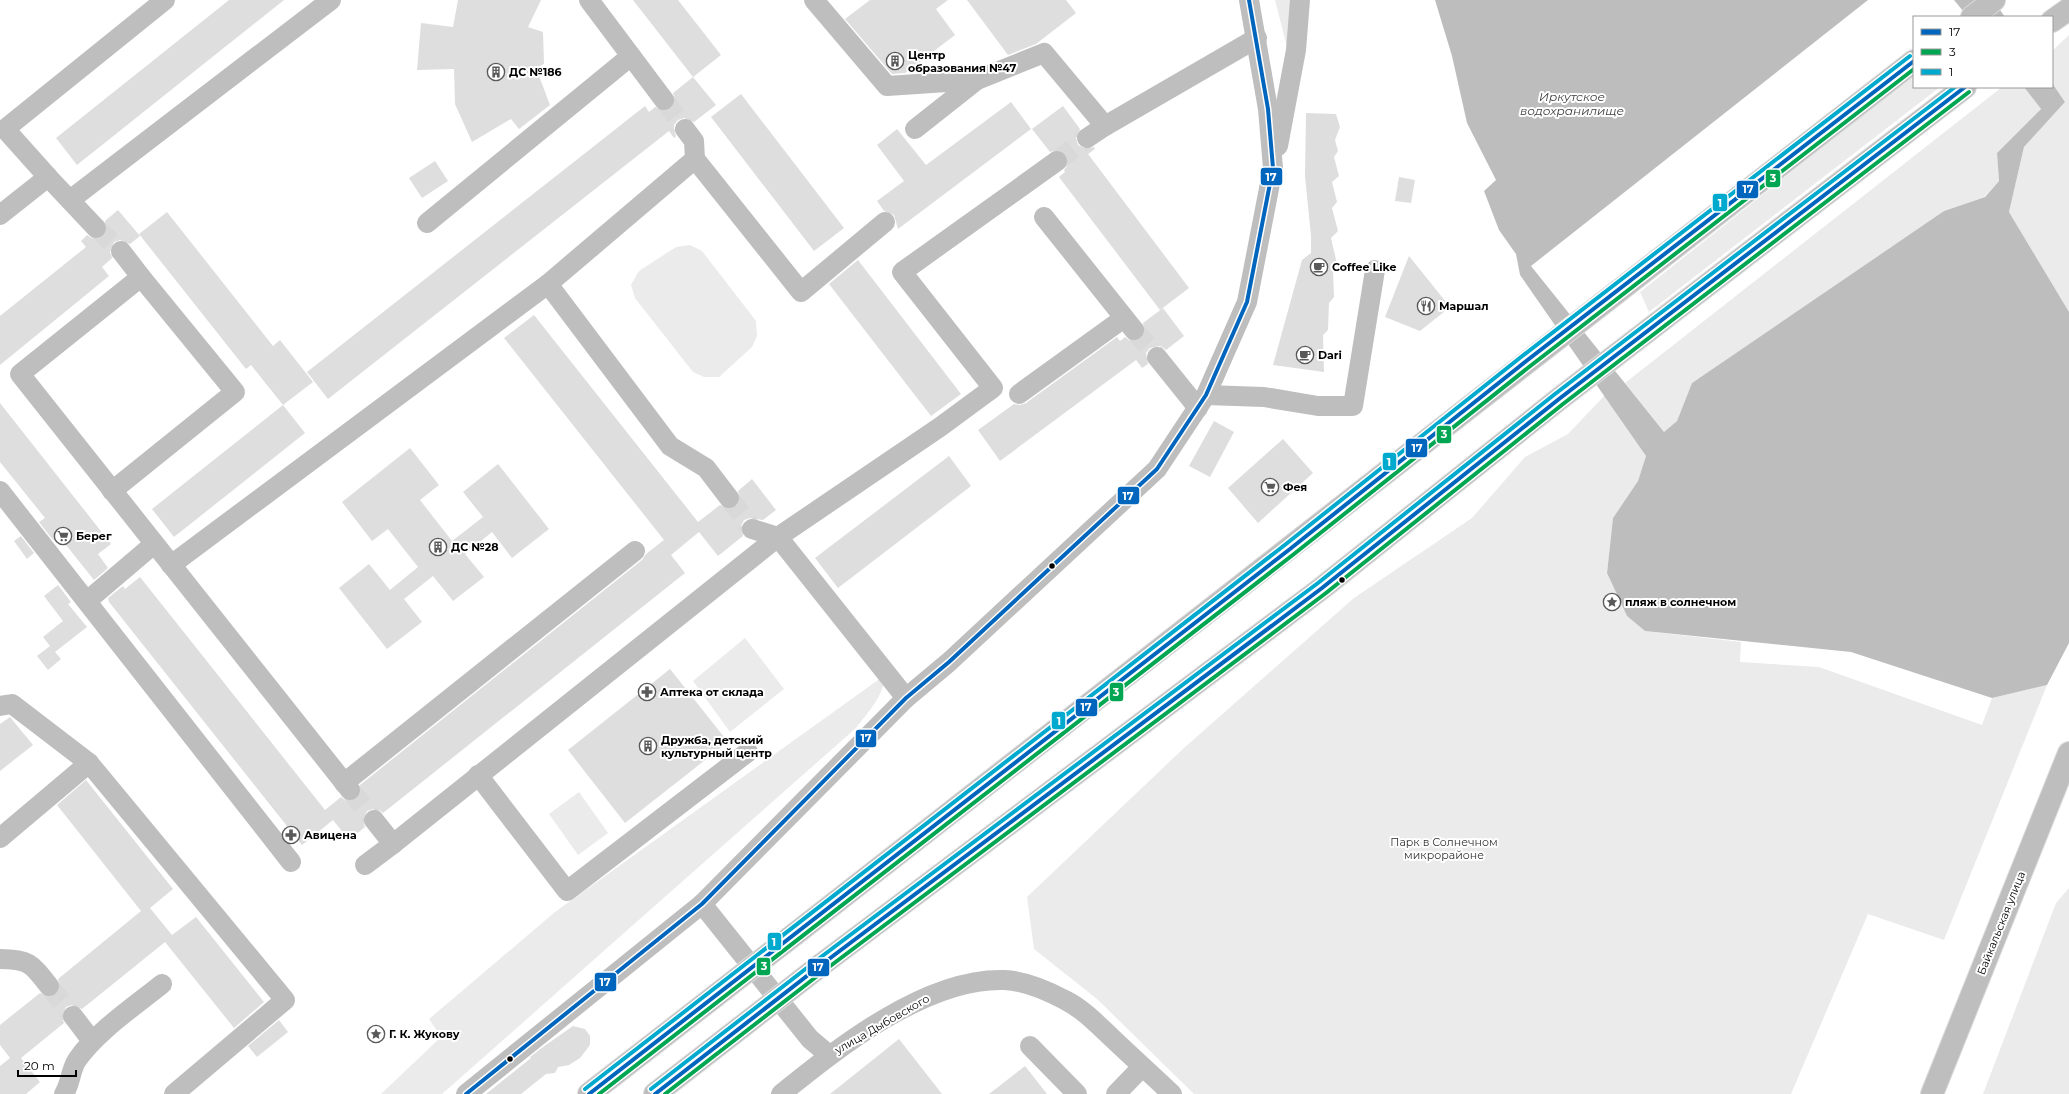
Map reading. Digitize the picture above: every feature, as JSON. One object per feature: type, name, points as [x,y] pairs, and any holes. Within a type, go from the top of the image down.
[{"type":"main road","points":[[1973,16],[1994,0]]},
{"type":"main road","points":[[2053,20],[2069,9]]},
{"type":"main road","points":[[589,1094],[1290,549],[1525,362],[1913,62]]},
{"type":"main road","points":[[655,1094],[821,965],[1322,588],[1559,399],[1964,88]]},
{"type":"main road","name":"Байкальская улица","points":[[1932,1094],[2069,752]]},
{"type":"street","points":[[96,228],[48,178],[5,129],[165,0]]},
{"type":"street","points":[[70,200],[331,0]]},
{"type":"street","points":[[589,0],[664,100]]},
{"type":"street","points":[[814,0],[887,86],[977,80]]},
{"type":"street","points":[[1249,0],[1257,38],[1268,109],[1273,168]]},
{"type":"street","points":[[466,1094],[702,904],[906,698],[949,662],[1157,469],[1202,401],[1247,302],[1296,50],[1300,0]]},
{"type":"street","points":[[1087,138],[1104,126],[1257,38]]},
{"type":"street","points":[[915,129],[977,80],[1044,53],[1104,126]]},
{"type":"street","points":[[427,223],[631,56]]},
{"type":"street","points":[[685,129],[694,141],[695,159],[801,292],[885,222]]},
{"type":"street","points":[[171,565],[548,284],[695,159]]},
{"type":"street","points":[[366,865],[778,537],[940,427],[993,388],[902,272],[1056,161]]},
{"type":"street","points":[[0,215],[48,178]]},
{"type":"street","points":[[1019,394],[1129,324],[1044,217]]},
{"type":"street","points":[[112,491],[235,392],[121,251]]},
{"type":"street","points":[[1156,357],[1202,401],[1264,398],[1318,406],[1353,406],[1375,270]]},
{"type":"street","points":[[141,277],[20,374],[347,787],[635,551]]},
{"type":"street","points":[[548,284],[670,446],[706,468],[729,498]]},
{"type":"street","points":[[0,491],[291,862]]},
{"type":"street","points":[[752,529],[778,537],[906,698]]},
{"type":"street","points":[[87,601],[154,544]]},
{"type":"street","points":[[0,706],[12,704],[89,763],[286,1000],[174,1094]]},
{"type":"street","points":[[478,775],[568,891],[748,752]]},
{"type":"street","points":[[0,838],[89,763]]},
{"type":"street","points":[[374,820],[393,844]]},
{"type":"street","points":[[702,904],[810,1039],[829,1055]]},
{"type":"street","points":[[0,959],[17,959],[32,964],[49,986]]},
{"type":"street","name":"улица Дыбовского","points":[[781,1094],[829,1055],[877,1024],[933,994],[982,981],[1007,980],[1032,986],[1066,1000],[1088,1016],[1172,1094]]},
{"type":"street","points":[[64,1094],[70,1080],[71,1070],[92,1041],[162,984]]},
{"type":"street","points":[[73,1016],[92,1041]]},
{"type":"street","points":[[1030,1046],[1077,1094]]},
{"type":"street","points":[[1116,1094],[1142,1067]]},
{"type":"green space","points":[[1275,0],[1293,0],[1288,51]]},
{"type":"green space","points":[[2069,35],[2069,312],[2009,212],[2024,147],[2065,102],[2053,84],[2053,50]]},
{"type":"green space","points":[[1913,76],[1913,88],[1939,88],[1649,312],[1640,292]]},
{"type":"green space","points":[[2001,88],[2025,88],[2041,109],[1997,153],[1999,181],[1984,197],[1944,211],[1692,383],[1677,421],[1664,432],[1625,383]]},
{"type":"green space","points":[[690,245],[702,251],[756,321],[757,336],[752,347],[719,377],[704,377],[693,372],[635,298],[631,285],[639,271],[676,247]]},
{"type":"green space","name":"Парк в Солнечном микрорайоне","points":[[1605,395],[1646,456],[1638,481],[1613,518],[1607,573],[1627,616],[1645,631],[1741,642],[1740,662],[1819,667],[1982,725],[1992,698],[2047,685],[1944,940],[1868,914],[1791,1094],[1194,1094],[1097,999],[1034,949],[1027,897],[1184,748],[1354,598],[1472,518],[1525,457],[1568,434]]},
{"type":"green space","points":[[745,638],[784,689],[730,732],[693,681]]},
{"type":"green space","points":[[885,675],[879,697],[856,728],[442,1094],[381,1094],[441,1037],[429,1019],[555,912]]},
{"type":"green space","points":[[579,792],[608,833],[578,855],[549,814]]},
{"type":"green space","points":[[2069,888],[2069,1094],[1983,1094],[2056,903]]},
{"type":"water","name":"Иркутское водохранилище","points":[[1435,0],[1868,0],[1531,266],[1664,432],[1677,421],[1692,383],[1944,211],[1985,197],[1999,181],[1997,153],[2041,109],[2025,88],[2053,88],[2053,84],[2065,102],[2024,147],[2009,212],[2069,312],[2069,643],[2047,685],[1992,698],[1851,652],[1645,631],[1627,616],[1607,573],[1613,518],[1638,481],[1646,456],[1520,275],[1516,254],[1499,230],[1484,191],[1496,180],[1467,123],[1452,56]]},
{"type":"water","points":[[1954,0],[1993,0],[2004,16],[1967,16]]},
{"type":"building","points":[[229,0],[284,0],[77,165],[56,138]]},
{"type":"building","name":"ДС №186","points":[[458,0],[541,0],[528,27],[543,32],[544,64],[536,68],[550,105],[519,129],[511,119],[472,142],[455,104],[454,69],[417,70],[421,23],[453,27]]},
{"type":"building","points":[[633,0],[678,0],[721,55],[693,77]]},
{"type":"building","name":"Центр образования №47","points":[[870,0],[948,0],[936,9],[955,35],[905,73],[892,74],[845,19]]},
{"type":"building","name":"Центр образования №47","points":[[967,0],[1066,0],[1076,13],[1036,44],[1008,55]]},
{"type":"building","points":[[693,77],[716,105],[694,122],[684,118],[678,120],[674,125],[676,136],[674,138],[669,131],[328,399],[307,372],[645,106],[649,112],[655,107],[665,111],[671,109],[675,99],[673,93]]},
{"type":"building","points":[[741,94],[844,228],[814,251],[711,117]]},
{"type":"building","points":[[1011,102],[1031,129],[898,229],[894,215],[884,211],[877,201],[904,181],[877,145],[897,129],[926,165]]},
{"type":"building","points":[[1063,106],[1080,129],[1076,138],[1078,145],[1087,149],[1094,147],[1095,149],[1088,154],[1189,288],[1160,310],[1059,177],[1065,172],[1064,170],[1068,165],[1067,155],[1062,151],[1056,150],[1050,152],[1032,129]]},
{"type":"building","points":[[1306,113],[1336,114],[1340,127],[1335,140],[1338,151],[1334,157],[1339,176],[1332,182],[1337,202],[1332,208],[1338,231],[1331,238],[1337,264],[1333,270],[1334,297],[1329,303],[1328,330],[1323,335],[1324,372],[1273,365],[1302,260],[1311,253],[1311,236],[1305,176]]},
{"type":"building","points":[[435,161],[448,181],[422,198],[409,178]]},
{"type":"building","points":[[1399,177],[1415,180],[1411,203],[1395,201]]},
{"type":"building","points":[[118,210],[140,236],[130,244],[120,240],[114,242],[110,252],[112,258],[102,267],[109,276],[0,365],[0,316],[86,247],[81,241],[87,235],[93,239],[104,237],[107,231],[105,221]]},
{"type":"building","points":[[167,212],[273,346],[280,340],[313,382],[283,405],[251,365],[246,369],[139,234]]},
{"type":"building","points":[[1409,256],[1450,307],[1420,331],[1385,317]]},
{"type":"building","points":[[858,260],[961,394],[931,416],[829,284]]},
{"type":"building","points":[[1163,308],[1184,336],[1166,350],[1161,346],[1150,348],[1146,353],[1148,364],[1142,368],[1136,360],[1000,461],[978,430],[1014,404],[1020,405],[1026,403],[1117,337],[1120,341],[1125,337],[1130,341],[1141,339],[1145,334],[1143,323]]},
{"type":"building","points":[[534,315],[698,522],[720,505],[730,509],[736,507],[740,497],[738,491],[752,479],[776,510],[763,520],[750,518],[744,520],[741,526],[743,536],[718,556],[699,532],[671,555],[685,573],[383,813],[379,810],[373,809],[367,811],[363,821],[365,827],[349,840],[333,820],[302,845],[109,602],[108,598],[123,586],[125,589],[140,577],[325,810],[341,797],[346,801],[357,799],[361,794],[360,785],[642,560],[646,554],[664,540],[504,338]]},
{"type":"building","points":[[0,403],[111,544],[98,554],[108,568],[94,580],[58,535],[53,540],[39,522],[45,518],[0,462]]},
{"type":"building","points":[[283,405],[305,433],[174,537],[152,509]]},
{"type":"building","points":[[1214,421],[1234,432],[1210,477],[1189,466]]},
{"type":"building","points":[[1283,439],[1313,473],[1258,523],[1228,488]]},
{"type":"building","name":"ДС №28","points":[[410,448],[439,485],[420,500],[452,541],[483,517],[463,492],[498,464],[549,529],[512,558],[492,532],[465,554],[484,577],[453,601],[433,576],[404,599],[422,622],[387,649],[339,588],[369,564],[390,590],[418,567],[388,529],[372,541],[342,502]]},
{"type":"building","points":[[949,456],[971,486],[838,588],[815,558]]},
{"type":"building","points":[[21,536],[34,553],[27,559],[14,541]]},
{"type":"building","points":[[58,585],[71,602],[68,604],[87,627],[55,652],[61,659],[48,670],[37,656],[50,646],[43,637],[63,621],[44,596]]},
{"type":"building","name":"Дружба, детский культурный центр","points":[[670,669],[728,742],[625,823],[568,750]]},
{"type":"building","points":[[10,717],[33,745],[0,771],[0,724]]},
{"type":"building","points":[[86,780],[173,889],[150,908],[172,935],[196,917],[264,1002],[234,1028],[165,942],[82,1009],[72,1005],[66,1007],[62,1017],[64,1023],[21,1058],[40,1082],[26,1094],[0,1094],[0,1066],[10,1058],[0,1045],[0,1025],[40,993],[50,997],[56,995],[60,985],[58,979],[141,911],[57,805]]},
{"type":"building","points":[[279,1020],[288,1032],[257,1057],[248,1046]]},
{"type":"building","points":[[573,1026],[585,1029],[590,1036],[590,1045],[580,1058],[569,1065],[558,1067],[555,1073],[546,1074],[521,1094],[486,1094],[531,1058],[530,1057]]},
{"type":"building","points":[[899,1039],[942,1094],[830,1094]]},
{"type":"building","points":[[1025,1066],[1047,1094],[989,1094]]},
{"type":"tunnel","points":[[664,100],[685,129]]},
{"type":"tunnel","points":[[1057,161],[1087,138]]},
{"type":"tunnel","points":[[96,228],[121,251]]},
{"type":"tunnel","points":[[1134,330],[1157,357]]},
{"type":"tunnel","points":[[729,498],[752,529]]},
{"type":"tunnel","points":[[350,790],[374,820]]},
{"type":"tunnel","points":[[49,986],[73,1016]]},
{"type":"transit line","name":"17","points":[[466,1094],[702,904],[906,698],[949,662],[1157,469],[1206,395],[1247,302],[1273,168],[1268,109],[1249,0]]},
{"type":"transit line","name":"1","points":[[585,1089],[1286,544],[1521,357],[1910,56]]},
{"type":"transit line","name":"17","points":[[589,1094],[1290,549],[1525,362],[1913,62]]},
{"type":"transit line","name":"3","points":[[599,1094],[1294,554],[1529,367],[1913,70]]},
{"type":"transit line","name":"1","points":[[651,1089],[817,960],[1318,583],[1555,394],[1954,88]]},
{"type":"transit line","name":"17","points":[[655,1094],[821,965],[1322,588],[1559,399],[1964,88]]},
{"type":"transit line","name":"3","points":[[665,1094],[825,970],[1326,593],[1563,404],[1969,92]]},
{"type":"place","name":"Центр образования №47","points":[[895,61]]},
{"type":"place","name":"ДС №186","points":[[496,72]]},
{"type":"place","name":"Coffee Like","points":[[1319,267]]},
{"type":"place","name":"Маршал","points":[[1426,306]]},
{"type":"place","name":"Dari","points":[[1305,355]]},
{"type":"place","name":"Фея","points":[[1270,487]]},
{"type":"place","name":"Берег","points":[[63,536]]},
{"type":"place","name":"ДС №28","points":[[438,547]]},
{"type":"place","name":"пляж в солнечном","points":[[1612,602]]},
{"type":"place","name":"Аптека от склада","points":[[647,692]]},
{"type":"place","name":"Дружба, детский культурный центр","points":[[648,746]]},
{"type":"place","name":"Авицена","points":[[291,835]]},
{"type":"place","name":"Г. К. Жукову","points":[[376,1034]]}]
